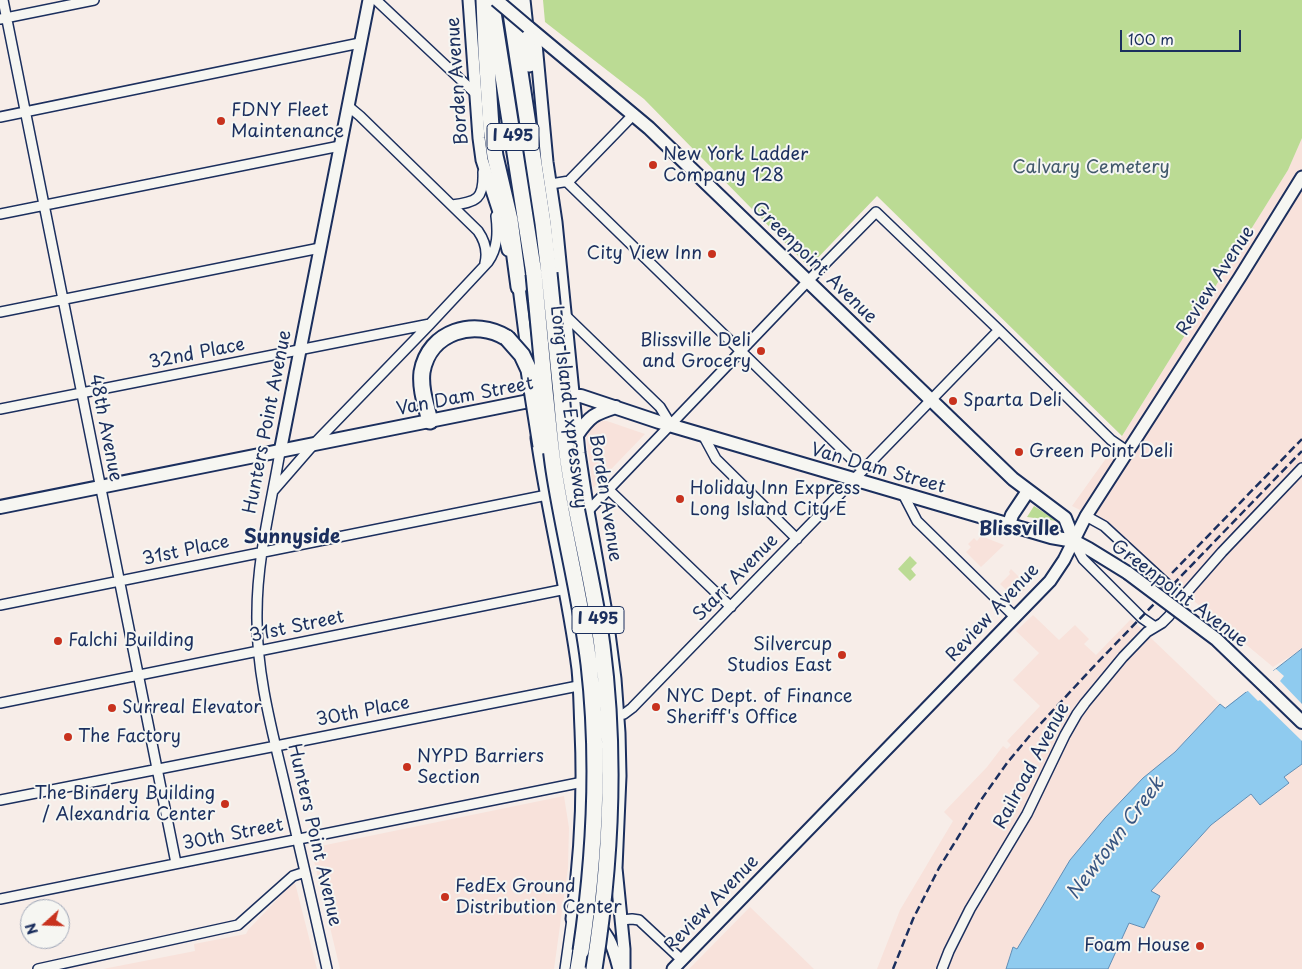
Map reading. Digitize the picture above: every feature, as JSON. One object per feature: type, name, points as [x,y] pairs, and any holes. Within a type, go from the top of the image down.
[{"type":"highway","points":[[484,0],[491,127],[510,220],[519,287]]},
{"type":"highway","name":"Long Island Expressway","points":[[491,0],[541,274],[568,459],[598,618],[604,667],[611,784],[604,898],[594,969]]},
{"type":"highway","name":"Long Island Expressway","points":[[510,0],[532,148],[554,469],[580,607],[589,663],[593,709],[595,765],[594,835],[578,969]]},
{"type":"highway","points":[[522,0],[530,79],[532,148]]},
{"type":"highway","points":[[532,30],[533,0]]},
{"type":"highway","points":[[430,421],[422,390],[422,380],[425,360],[437,343],[453,333],[470,329],[489,330],[507,338],[522,355],[529,370],[545,476],[571,557]]},
{"type":"main road","name":"Hunters Point Avenue","points":[[280,452],[369,0]]},
{"type":"main road","name":"Borden Avenue","points":[[469,0],[477,124],[482,160],[500,215],[519,287]]},
{"type":"main road","name":"Greenpoint Avenue","points":[[496,0],[634,114],[1013,479],[1064,518],[1074,541],[1089,548],[1128,573],[1216,639],[1302,722]]},
{"type":"main road","name":"Borden Avenue","points":[[532,30],[556,222],[577,434],[615,679],[620,776],[616,854],[624,969]]},
{"type":"main road","name":"Review Avenue","points":[[673,969],[1050,581],[1061,566],[1086,516],[1302,177]]},
{"type":"main road","points":[[519,287],[546,495],[573,635],[579,685],[583,782],[581,842],[572,919],[587,921],[621,920]]},
{"type":"main road","name":"Van Dam Street","points":[[0,507],[533,401],[581,396],[659,422],[854,480],[1051,537],[1074,541]]},
{"type":"main road","points":[[577,434],[594,415],[616,407]]},
{"type":"main road","points":[[1008,524],[1013,512],[1028,491]]},
{"type":"main road","points":[[587,921],[605,915],[610,911],[617,881]]},
{"type":"main road","points":[[587,921],[597,926],[608,937],[612,944],[619,969]]},
{"type":"street","name":"48th Avenue","points":[[3,0],[3,18],[25,112],[176,863]]},
{"type":"street","points":[[3,18],[94,0]]},
{"type":"street","points":[[376,0],[476,94]]},
{"type":"street","points":[[0,117],[360,43]]},
{"type":"street","points":[[348,106],[478,231],[483,238],[486,250],[484,266]]},
{"type":"street","points":[[551,184],[567,182],[578,173],[634,114]]},
{"type":"street","points":[[0,214],[340,146]]},
{"type":"street","name":"Borden Avenue","points":[[452,205],[469,203],[480,194],[484,183],[482,160]]},
{"type":"street","points":[[567,182],[863,470]]},
{"type":"street","points":[[273,491],[313,445],[430,324],[492,255],[497,240],[497,221],[491,186]]},
{"type":"street","points":[[588,510],[876,212],[1111,440],[1127,451]]},
{"type":"street","points":[[0,312],[320,248]]},
{"type":"street","points":[[566,316],[660,407],[671,425]]},
{"type":"street","name":"32nd Place","points":[[0,410],[430,324]]},
{"type":"street","name":"Starr Avenue","points":[[618,716],[632,708],[999,330]]},
{"type":"street","points":[[703,435],[716,459],[797,539]]},
{"type":"street","name":"Hunters Point Avenue","points":[[280,452],[261,553],[257,606],[258,651],[263,689],[327,969]]},
{"type":"street","name":"Railroad Avenue","points":[[942,969],[963,922],[1027,814],[1077,714],[1118,663],[1148,632],[1169,616],[1222,552],[1302,468]]},
{"type":"street","name":"31st Place","points":[[0,605],[584,488]]},
{"type":"street","points":[[609,490],[731,607]]},
{"type":"street","points":[[903,494],[917,521],[1016,617]]},
{"type":"street","name":"Greenpoint Avenue","points":[[1086,516],[1104,526],[1182,598]]},
{"type":"street","name":"Greenpoint Avenue","points":[[1074,541],[1083,559],[1142,618],[1155,627]]},
{"type":"street","name":"31st Street","points":[[0,703],[601,582]]},
{"type":"street","name":"30th Place","points":[[0,800],[615,679]]},
{"type":"street","name":"30th Street","points":[[0,898],[620,776]]},
{"type":"street","points":[[38,969],[238,925],[293,876],[305,872]]},
{"type":"street","points":[[565,969],[572,919]]},
{"type":"street","points":[[621,920],[640,920],[682,960]]},
{"type":"shaded area","points":[[1302,138],[1302,649],[1273,667],[1164,576],[1110,525],[1072,506],[1122,436],[1288,170]]},
{"type":"shaded area","points":[[600,421],[607,421],[645,434],[593,488],[586,437],[592,426]]},
{"type":"shaded area","points":[[981,536],[1004,545],[981,567],[966,552],[971,547],[968,544],[974,538],[977,541]]},
{"type":"shaded area","points":[[1011,569],[1028,586],[1016,599],[1000,584],[1010,574]]},
{"type":"shaded area","points":[[1033,615],[1059,640],[1075,625],[1089,639],[1084,644],[1096,655],[1131,619],[1220,704],[1175,752],[1143,778],[1017,949],[1013,947],[1007,969],[877,969],[900,910],[953,821],[944,812],[987,767],[1003,746],[1007,749],[1011,745],[1007,741],[1040,706],[1013,680],[1039,653],[1016,631]]},
{"type":"shaded area","points":[[1302,764],[1302,969],[1108,969],[1129,923],[1144,928],[1159,896],[1151,891],[1211,825],[1251,794],[1260,805],[1289,784],[1284,777]]},
{"type":"shaded area","points":[[564,796],[569,828],[568,868],[554,969],[340,969],[311,848]]},
{"type":"shaded area","points":[[295,883],[317,969],[103,969],[195,951],[194,944],[246,934],[286,890]]},
{"type":"shaded area","points":[[750,907],[814,969],[689,969]]},
{"type":"green space","name":"Calvary Cemetery","points":[[543,0],[1302,0],[1302,138],[1288,170],[1122,436],[877,196],[809,267],[644,99],[545,22]]},
{"type":"green space","points":[[1034,506],[1057,521],[1027,517]]},
{"type":"green space","points":[[910,556],[917,563],[911,569],[916,575],[910,581],[898,569]]},
{"type":"water","name":"Newtown Creek","points":[[1302,649],[1302,764],[1284,777],[1289,783],[1260,805],[1251,794],[1211,825],[1151,891],[1160,896],[1144,928],[1129,923],[1108,969],[1006,969],[1013,947],[1017,949],[1070,860],[1105,818],[1143,778],[1175,752],[1220,704],[1225,708]]},
{"type":"pier","points":[[1271,669],[1273,671],[1276,669],[1284,676],[1280,681],[1302,704],[1302,741],[1260,700],[1258,701],[1248,691],[1244,690]]},
{"type":"railway","points":[[1172,573],[1302,439]]},
{"type":"railway","points":[[893,969],[913,919],[939,868],[981,800],[1007,763],[1097,663],[1302,451]]},
{"type":"place","name":"FDNY Fleet Maintenance","points":[[221,121]]},
{"type":"place","name":"New York Ladder Company 128","points":[[653,165]]},
{"type":"place","name":"City View Inn","points":[[712,254]]},
{"type":"place","name":"Blissville Deli and Grocery","points":[[761,351]]},
{"type":"place","name":"Sparta Deli","points":[[953,401]]},
{"type":"place","name":"Green Point Deli","points":[[1019,452]]},
{"type":"place","name":"Holiday Inn Express Long Island City E","points":[[680,499]]},
{"type":"place","name":"Falchi Building","points":[[58,641]]},
{"type":"place","name":"Silvercup Studios East","points":[[842,655]]},
{"type":"place","name":"NYC Dept. of Finance Sheriff's Office","points":[[656,707]]},
{"type":"place","name":"Surreal Elevator","points":[[112,708]]},
{"type":"place","name":"The Factory","points":[[68,737]]},
{"type":"place","name":"NYPD Barriers Section","points":[[407,767]]},
{"type":"place","name":"The Bindery Building / Alexandria Center","points":[[225,804]]},
{"type":"place","name":"FedEx Ground Distribution Center","points":[[445,897]]},
{"type":"place","name":"Foam House","points":[[1200,946]]},
{"type":"district","name":"Blissville","points":[[1019,530]]},
{"type":"district","name":"Sunnyside","points":[[292,538]]}]
